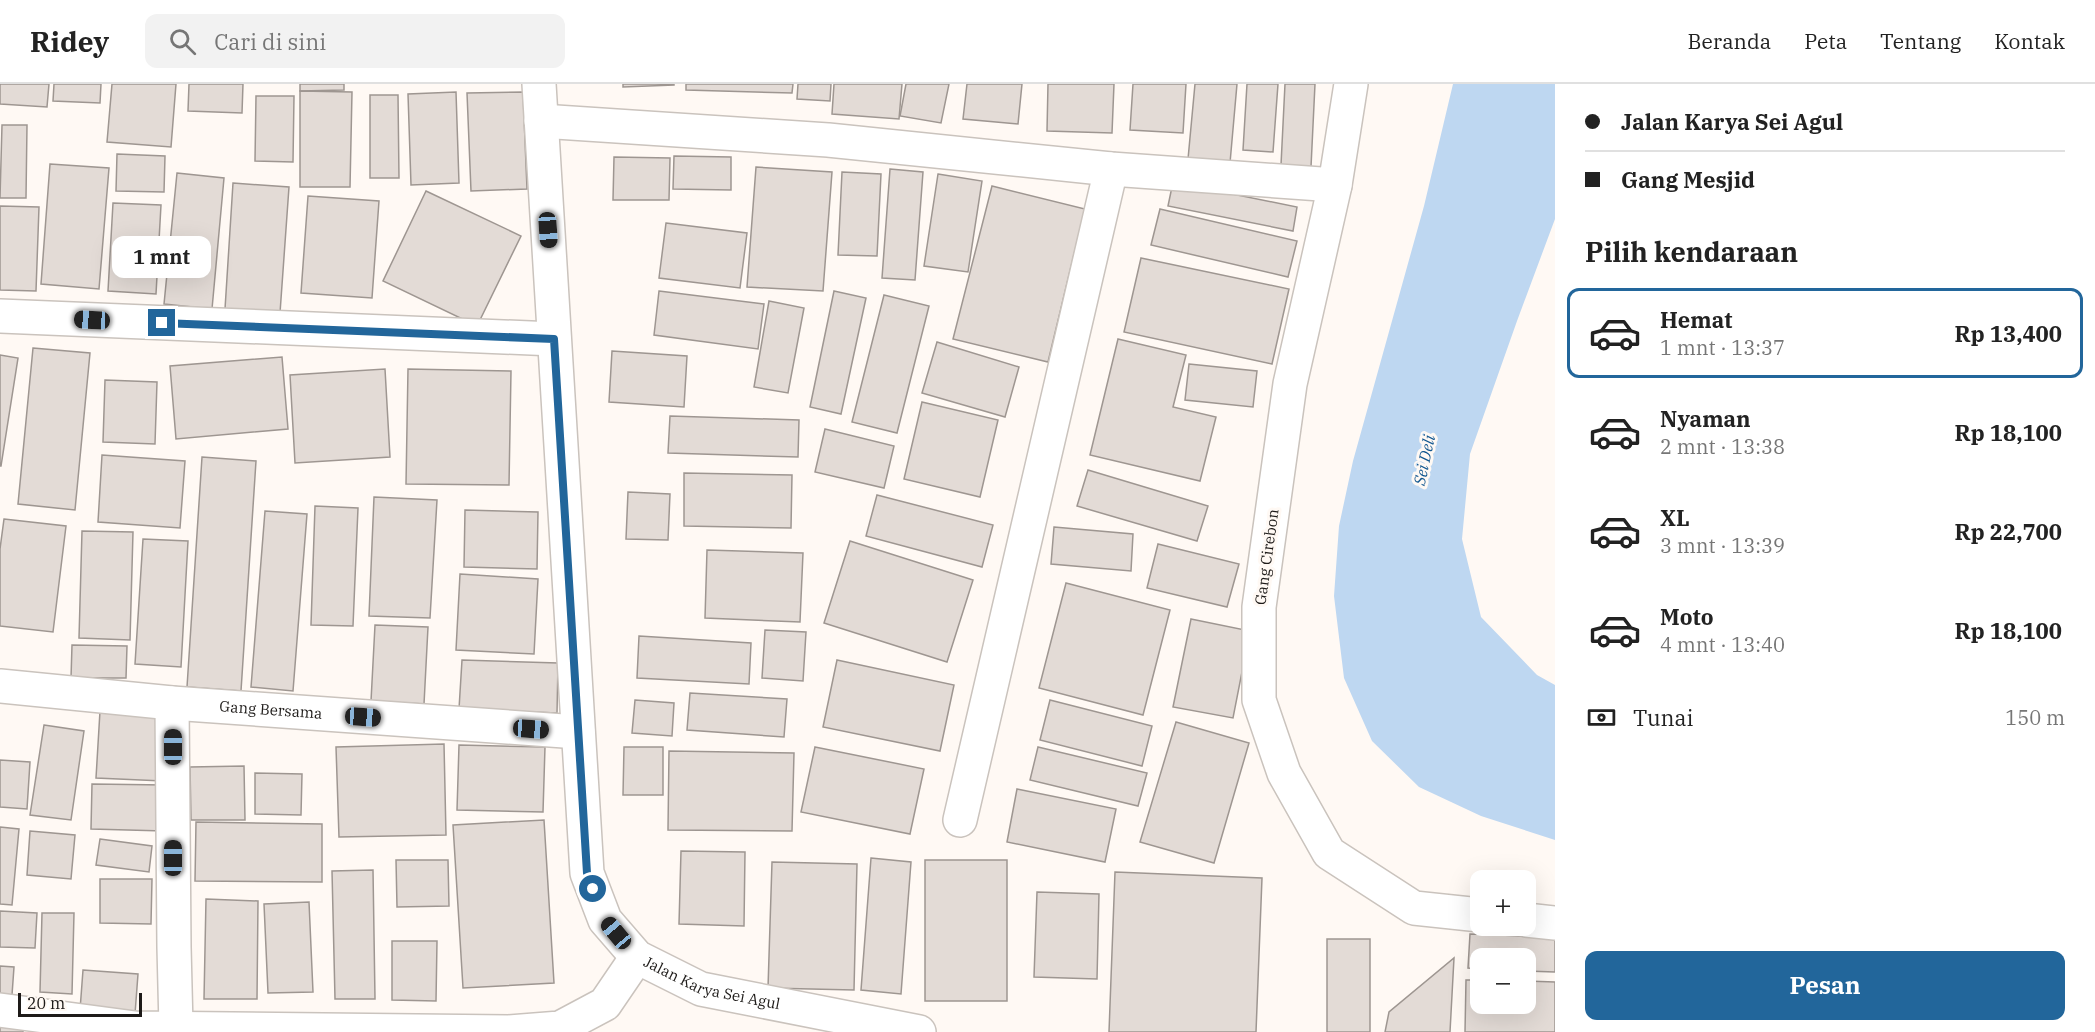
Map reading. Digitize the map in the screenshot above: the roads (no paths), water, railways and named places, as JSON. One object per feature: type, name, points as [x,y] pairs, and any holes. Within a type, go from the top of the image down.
[{"type":"street","name":"Jalan Karya Sei Agul","points":[[539,84],[587,873],[605,920],[637,957],[701,989],[919,1032]]},
{"type":"street","name":"Gang Cirebon","points":[[1351,84],[1335,185],[1290,384],[1259,608],[1259,700],[1284,773],[1329,853],[1414,908],[1470,914]]},
{"type":"street","points":[[541,121],[828,140],[1111,170],[1335,185]]},
{"type":"street","points":[[960,820],[1111,170]]},
{"type":"street","points":[[0,316],[554,339]]},
{"type":"street","name":"Gang Bersama","points":[[0,686],[172,703],[578,732]]},
{"type":"street","points":[[172,703],[176,1027]]},
{"type":"street","points":[[1536,921],[1555,923]]},
{"type":"street","points":[[0,1010],[135,1030],[176,1027],[509,1032],[560,1028],[605,1004],[637,957]]},
{"type":"water","name":"Sei Deli","points":[[1453,84],[1555,84],[1555,219],[1470,454],[1462,539],[1481,617],[1537,675],[1555,685],[1555,840],[1481,816],[1419,787],[1372,741],[1344,678],[1334,596],[1339,526],[1353,461],[1424,206]]}]
